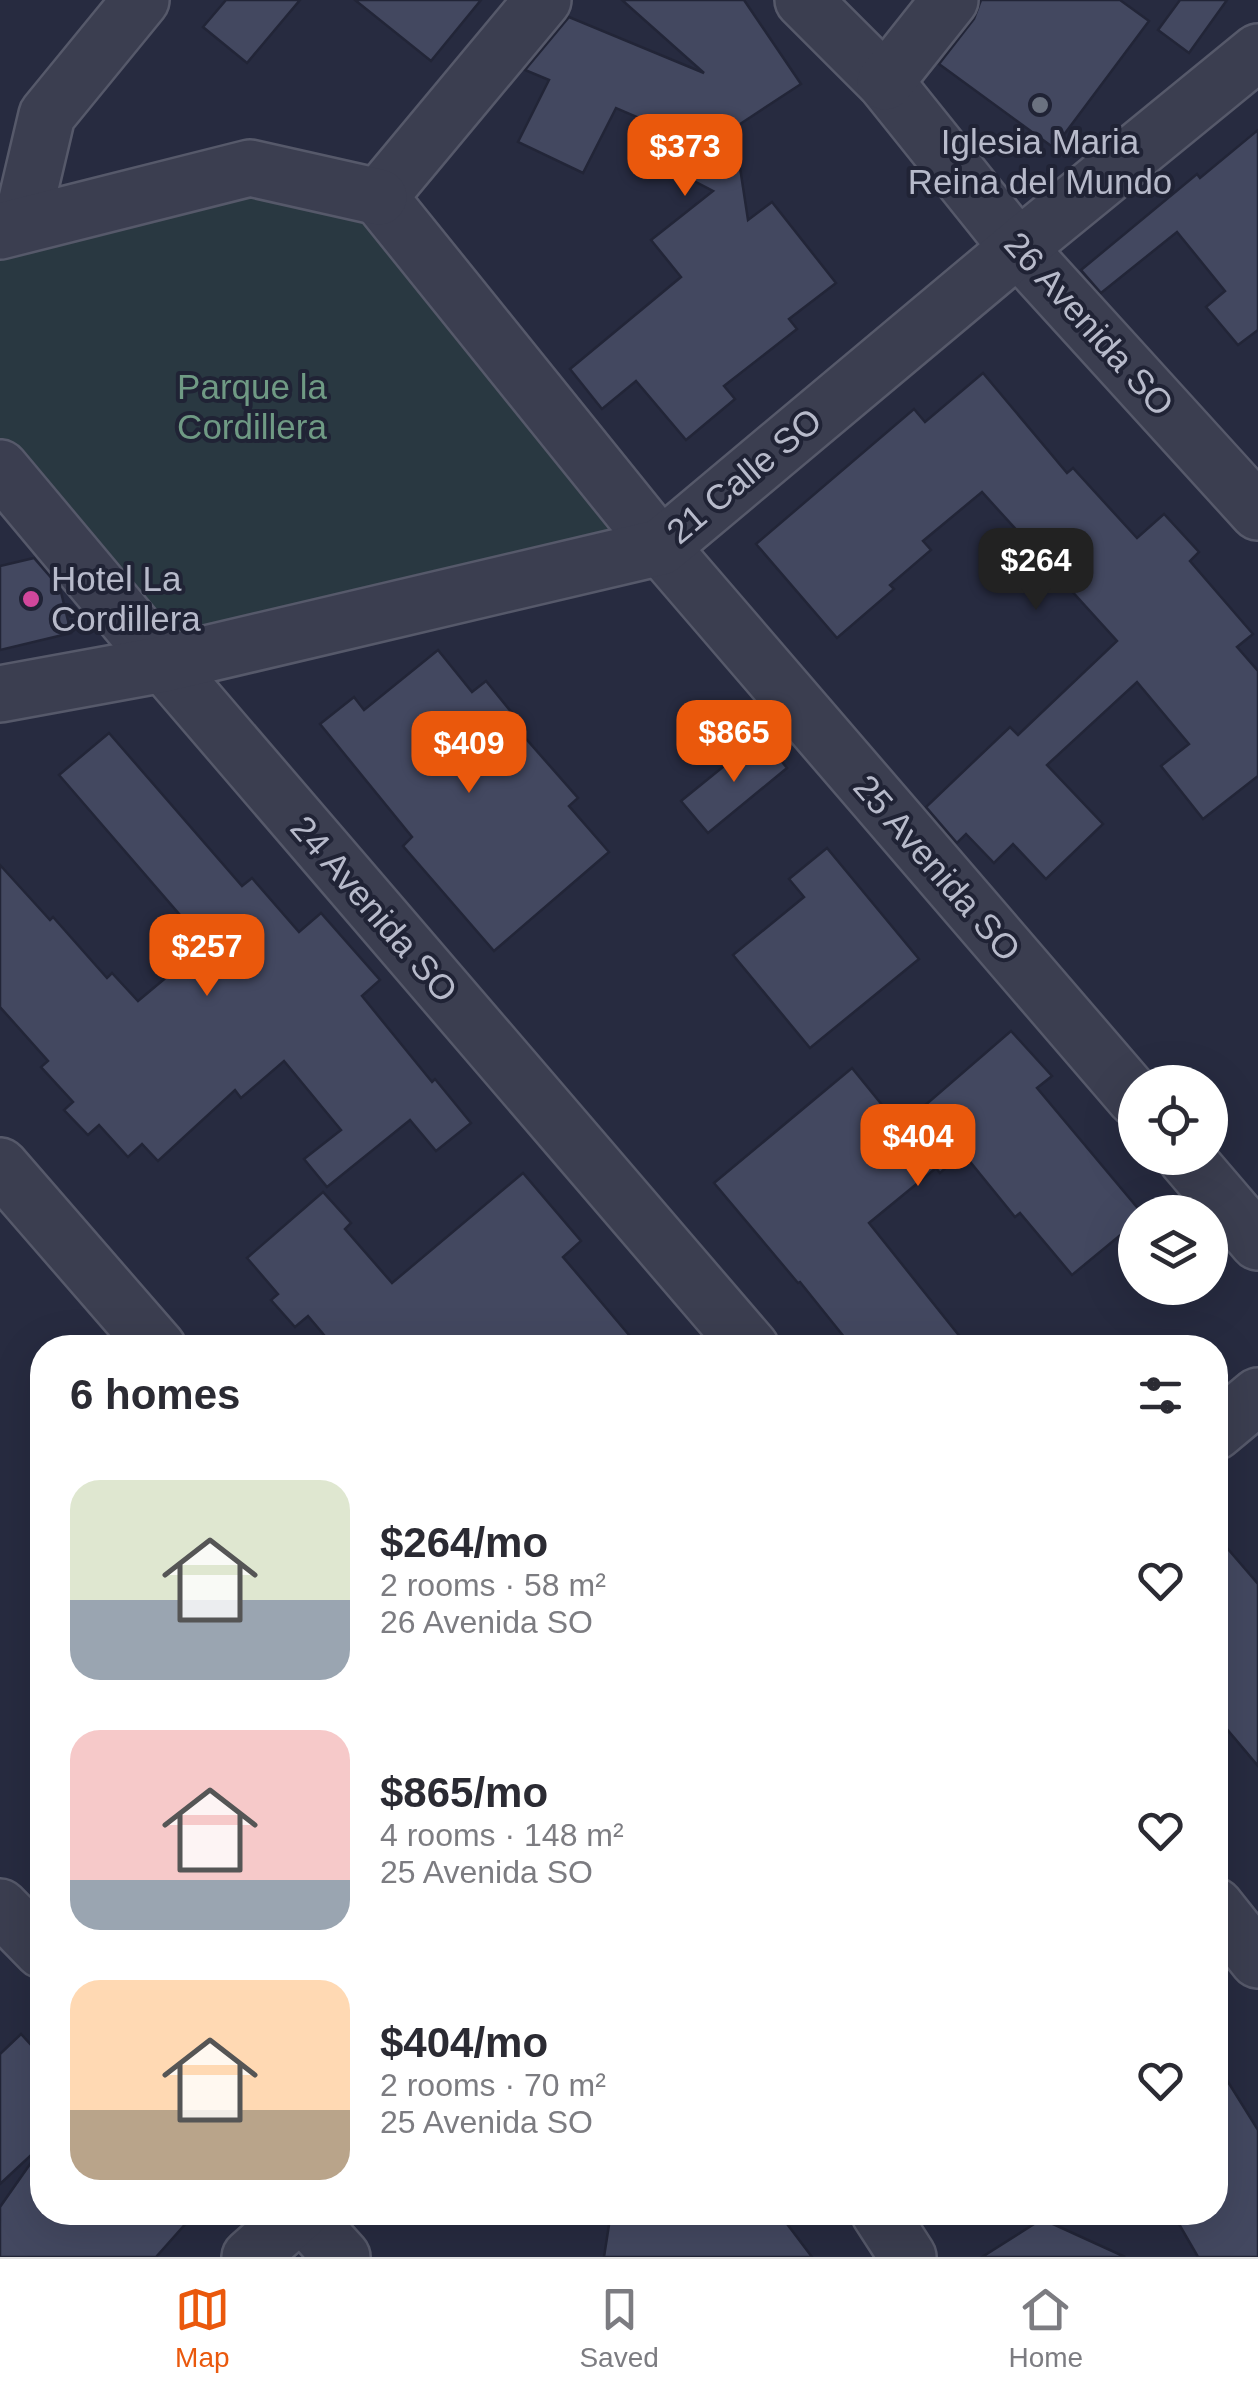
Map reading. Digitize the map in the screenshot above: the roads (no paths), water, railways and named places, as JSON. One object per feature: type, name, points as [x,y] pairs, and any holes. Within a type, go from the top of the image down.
[{"type":"street","points":[[11,228],[46,115],[140,0]]},
{"type":"street","points":[[11,228],[250,168],[379,197],[543,0]]},
{"type":"street","name":"26 Avenida SO","points":[[803,0],[885,82],[1018,248],[1258,512]]},
{"type":"street","points":[[885,82],[950,0]]},
{"type":"street","name":"21 Calle SO","points":[[0,694],[164,664],[661,547],[1258,52]]},
{"type":"street","name":"25 Avenida SO","points":[[379,197],[661,547],[1118,1078]]},
{"type":"street","name":"24 Avenida SO","points":[[0,468],[740,1335]]},
{"type":"street","points":[[0,1166],[147,1335]]},
{"type":"street","points":[[1201,1175],[1258,1242]]},
{"type":"street","points":[[1228,1421],[1258,1396]]},
{"type":"street","points":[[0,1907],[30,1938]]},
{"type":"street","points":[[1228,1922],[1258,1960]]},
{"type":"street","points":[[250,2257],[286,2225]]},
{"type":"street","points":[[313,2225],[342,2257]]},
{"type":"street","points":[[887,2225],[908,2257]]},
{"type":"place","name":"Iglesia Maria Reina del Mundo","points":[[1040,105]]},
{"type":"place","name":"Hotel La Cordillera","points":[[31,599]]},
{"type":"park label","name":"Parque la Cordillera","points":[[252,407]]}]
